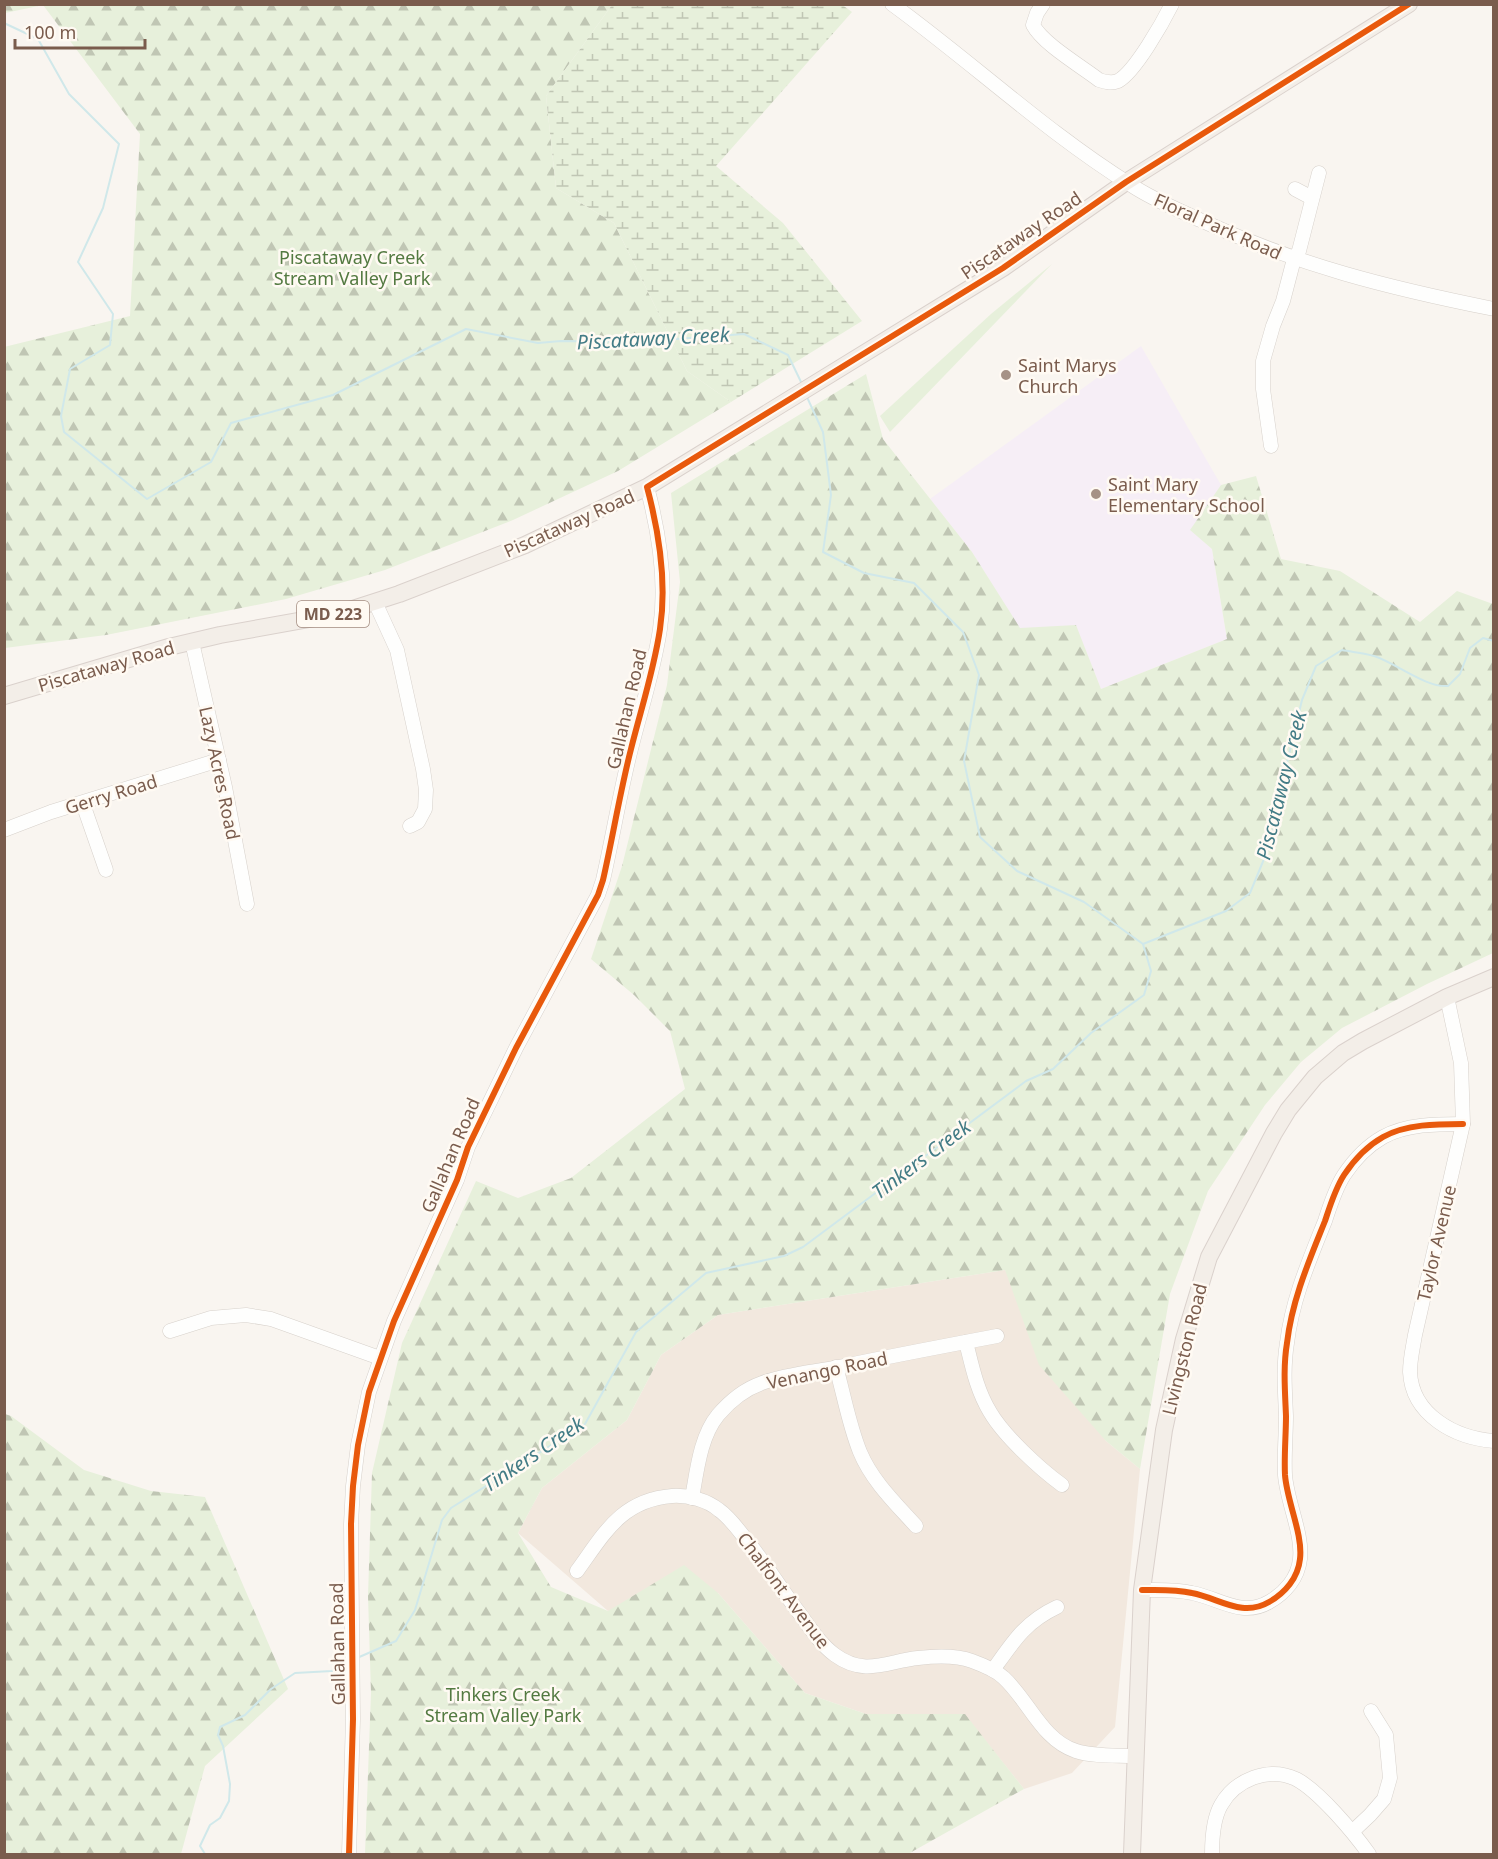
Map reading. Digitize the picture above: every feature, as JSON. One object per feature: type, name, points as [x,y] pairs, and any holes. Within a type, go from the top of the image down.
[{"type":"main road","name":"Piscataway Road","points":[[4,696],[143,654],[192,642],[337,614],[375,602],[525,545],[647,487],[1003,268],[1126,182],[1409,4]]},
{"type":"main road","name":"Livingston Road","points":[[1132,1854],[1142,1590],[1164,1430],[1184,1338],[1209,1257],[1232,1209],[1278,1125],[1315,1077],[1343,1053],[1363,1041],[1446,997],[1494,977]]},
{"type":"street","name":"Floral Park Road","points":[[892,4],[908,9],[1002,92],[1126,182],[1154,199],[1230,234],[1294,259],[1405,291],[1494,309]]},
{"type":"street","points":[[1043,4],[1037,12],[1033,25],[1037,32],[1099,80],[1109,83],[1118,81],[1129,71],[1152,40],[1172,4]]},
{"type":"street","points":[[1271,446],[1263,389],[1263,361],[1294,259],[1299,251],[1319,173]]},
{"type":"street","points":[[1295,189],[1312,198]]},
{"type":"street","name":"Gallahan Road","points":[[349,1854],[353,1690],[351,1524],[355,1463],[364,1410],[394,1321],[457,1180],[468,1147],[516,1048],[598,895],[603,880],[660,628],[662,597],[660,559],[647,487]]},
{"type":"street","points":[[375,602],[401,664],[423,769],[427,800],[425,809],[418,822],[410,826]]},
{"type":"street","name":"Lazy Acres Road","points":[[192,642],[219,760],[247,904]]},
{"type":"street","name":"Gerry Road","points":[[4,830],[51,812],[83,804],[219,760]]},
{"type":"street","points":[[83,804],[106,870]]},
{"type":"street","name":"Taylor Avenue","points":[[1446,997],[1461,1063],[1463,1124],[1415,1335],[1410,1374],[1412,1385],[1419,1399],[1426,1410],[1441,1424],[1475,1440],[1494,1441]]},
{"type":"street","points":[[1142,1590],[1190,1592],[1230,1607],[1250,1609],[1271,1602],[1293,1581],[1299,1566],[1300,1547],[1286,1486],[1285,1365],[1292,1317],[1308,1262],[1340,1182],[1357,1158],[1368,1148],[1380,1139],[1400,1130],[1438,1124],[1463,1124]]},
{"type":"street","points":[[170,1331],[211,1318],[246,1315],[271,1319],[380,1358]]},
{"type":"street","name":"Venango Road","points":[[692,1498],[700,1456],[709,1429],[731,1402],[763,1383],[997,1335]]},
{"type":"street","points":[[966,1342],[978,1387],[990,1413],[1045,1473],[1062,1485]]},
{"type":"street","points":[[836,1367],[861,1454],[890,1498],[916,1526]]},
{"type":"street","name":"Chalfont Avenue","points":[[577,1571],[603,1536],[629,1509],[644,1501],[668,1497],[692,1498],[720,1510],[735,1526],[808,1626],[828,1648],[843,1660],[862,1666],[886,1666],[917,1658],[955,1657],[970,1660],[993,1670],[1004,1678],[1042,1726],[1063,1745],[1089,1755],[1135,1756]]},
{"type":"street","points":[[993,1670],[1023,1629],[1040,1615],[1057,1607]]},
{"type":"street","points":[[1353,1831],[1378,1807],[1388,1790],[1390,1778],[1386,1736],[1371,1711]]},
{"type":"street","points":[[1212,1854],[1215,1821],[1221,1805],[1239,1785],[1256,1776],[1283,1776],[1296,1779],[1313,1792],[1353,1831],[1369,1854]]},
{"type":"shaded area","points":[[1141,346],[1221,485],[1191,530],[1212,549],[1227,639],[1101,689],[1076,626],[1020,629],[972,552],[930,499]]},
{"type":"shaded area","points":[[1005,1270],[1106,1441],[1140,1469],[1115,1727],[1072,1773],[1024,1789],[964,1714],[866,1714],[805,1693],[718,1593],[608,1611],[518,1533],[542,1488],[627,1420],[661,1355],[718,1315]]},
{"type":"green space","points":[[841,4],[852,12],[716,166],[783,223],[862,321],[731,402],[687,371],[614,223],[556,188],[546,96],[612,5]]},
{"type":"green space","points":[[5,5],[43,5],[5,13]]},
{"type":"green space","name":"Piscataway Creek Stream Valley Park","points":[[43,5],[612,5],[546,96],[556,188],[614,223],[687,371],[731,402],[618,471],[513,520],[385,570],[286,599],[106,635],[5,648],[4,347],[130,316],[140,134]]},
{"type":"green space","points":[[1052,264],[890,432],[880,416],[991,314]]},
{"type":"green space","name":"Tinkers Creek Stream Valley Park","points":[[866,374],[883,439],[972,552],[1020,628],[1076,625],[1101,689],[1227,639],[1212,549],[1190,530],[1221,485],[1256,476],[1281,559],[1340,571],[1420,622],[1457,591],[1493,604],[1493,953],[1342,1028],[1301,1062],[1265,1105],[1208,1191],[1170,1294],[1140,1469],[1106,1441],[1039,1365],[1005,1270],[718,1315],[661,1355],[627,1420],[542,1488],[518,1533],[551,1587],[608,1611],[684,1565],[718,1593],[805,1693],[866,1714],[965,1714],[1024,1789],[908,1854],[365,1854],[371,1693],[368,1596],[372,1473],[402,1343],[476,1181],[518,1198],[571,1178],[685,1089],[670,1031],[634,995],[591,959],[622,866],[667,685],[680,582],[671,493]]},
{"type":"green space","points":[[5,1414],[11,1416],[84,1470],[151,1491],[205,1497],[288,1689],[205,1766],[181,1854],[5,1854]]},
{"type":"waterway","name":"Piscataway Creek","points":[[4,23],[38,39],[69,94],[119,144],[103,208],[78,262],[113,314],[110,345],[70,369],[61,416],[64,432],[147,499],[211,462],[231,423],[333,395],[466,329],[538,343],[635,342],[744,334],[788,355],[802,384]]},
{"type":"waterway","name":"Piscataway Creek","points":[[806,395],[823,432],[831,495],[823,552],[864,573],[914,583],[963,632],[979,675],[964,761],[980,837],[1017,871],[1084,902],[1143,944]]},
{"type":"waterway","name":"Piscataway Creek","points":[[1143,944],[1226,911],[1250,893],[1271,842],[1280,792],[1302,700],[1316,666],[1342,650],[1362,653],[1383,659],[1430,683],[1448,686],[1460,674],[1470,648],[1483,638],[1494,641]]},
{"type":"waterway","name":"Tinkers Creek","points":[[357,1658],[396,1641],[415,1610],[442,1520],[451,1508],[585,1424],[636,1332],[706,1273],[784,1256],[803,1247],[1026,1081],[1053,1069],[1091,1033],[1144,995],[1151,971],[1143,944]]},
{"type":"waterway","name":"Tinkers Creek","points":[[205,1854],[200,1846],[210,1825],[220,1818],[229,1801],[230,1784],[223,1746],[218,1735],[220,1727],[245,1715],[271,1689],[295,1673],[332,1671],[347,1663]]},
{"type":"cycle path","points":[[349,1854],[353,1719],[351,1524],[358,1445],[369,1392],[394,1321],[457,1180],[468,1147],[516,1048],[598,895],[603,880],[627,765],[651,674],[662,612],[661,558],[647,487],[1003,268],[1126,182],[1409,4]]},
{"type":"cycle path","points":[[1142,1590],[1186,1592],[1240,1608],[1249,1608],[1269,1602],[1290,1584],[1299,1566],[1300,1549],[1285,1475],[1285,1361],[1289,1327],[1307,1266],[1338,1186],[1348,1169],[1366,1149],[1383,1137],[1402,1129],[1463,1124]]},
{"type":"place","name":"Saint Marys Church","points":[[1006,375]]},
{"type":"place","name":"Saint Mary Elementary School","points":[[1096,494]]}]
